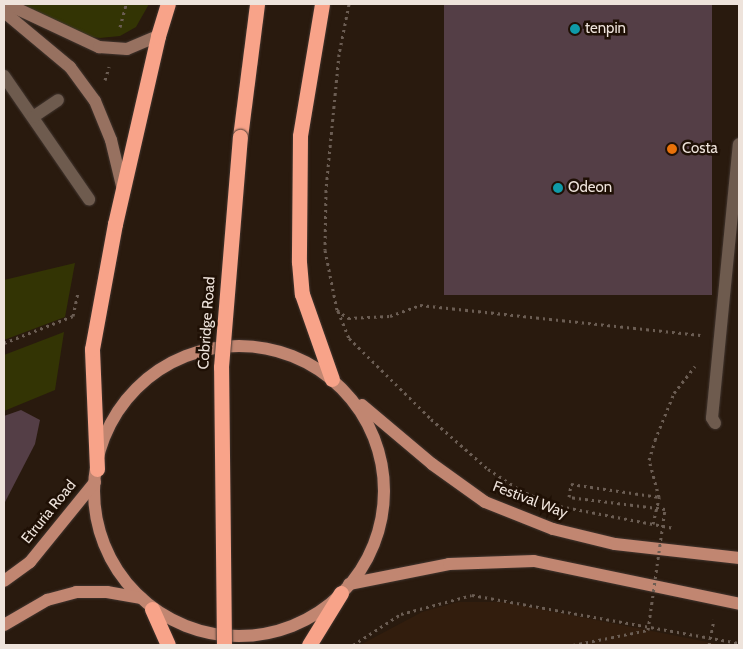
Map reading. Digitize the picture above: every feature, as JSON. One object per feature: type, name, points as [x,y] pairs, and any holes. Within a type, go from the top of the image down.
[{"type":"highway","points":[[96,475],[92,350],[123,190],[158,36],[168,4]]},
{"type":"highway","name":"Cobridge Road","points":[[224,645],[221,367],[240,137],[257,4]]},
{"type":"highway","points":[[322,4],[300,136],[299,262],[302,294],[332,379]]},
{"type":"highway","points":[[309,645],[344,589]]},
{"type":"highway","points":[[152,609],[168,645]]},
{"type":"main road","points":[[7,4],[99,47],[127,49],[158,36]]},
{"type":"main road","points":[[4,12],[70,67],[95,101],[111,140],[123,190]]},
{"type":"main road","points":[[215,347],[264,347],[307,362],[332,379],[345,390],[364,416],[375,439],[384,486],[382,511],[374,542],[344,589],[316,613],[296,623],[240,637],[198,632],[152,609],[121,573],[105,545],[96,507],[96,475],[103,440],[125,402],[146,379],[186,355],[215,347]]},
{"type":"main road","name":"Festival Way","points":[[345,390],[432,464],[485,502],[552,529],[615,544],[739,558]]},
{"type":"main road","name":"Etruria Road","points":[[4,581],[30,562],[96,475]]},
{"type":"main road","points":[[344,589],[449,564],[534,561],[739,604]]},
{"type":"main road","points":[[4,625],[47,600],[76,592],[107,592],[141,598]]},
{"type":"street","points":[[4,76],[89,200]]},
{"type":"street","points":[[33,117],[58,100]]},
{"type":"street","points":[[715,423],[712,418],[738,174],[739,144]]},
{"type":"path","points":[[119,30],[126,4]]},
{"type":"path","points":[[349,4],[340,54],[326,190],[324,250],[337,310],[349,338],[431,420],[488,469],[520,490],[554,505],[680,529]]},
{"type":"path","points":[[337,310],[348,318],[390,316],[420,306],[721,337]]},
{"type":"path","points":[[4,343],[73,316]]},
{"type":"path","points":[[653,524],[659,497],[650,460],[664,414],[688,375],[721,337]]},
{"type":"path","points":[[574,645],[648,630],[665,509],[569,497],[571,484],[659,497]]},
{"type":"path","points":[[353,645],[401,614],[472,595],[739,644]]},
{"type":"path","points":[[709,645],[717,600]]},
{"type":"shaded area","points":[[7,4],[149,4],[136,27],[120,36],[100,38],[65,33]]},
{"type":"shaded area","points":[[75,263],[65,317],[4,340],[4,280]]},
{"type":"shaded area","points":[[64,332],[55,390],[4,411],[4,355]]},
{"type":"shaded area","points":[[458,602],[504,602],[723,645],[360,645],[422,612]]},
{"type":"building","name":"Odeon","points":[[444,4],[712,4],[712,295],[444,295]]},
{"type":"building","points":[[21,410],[40,420],[35,444],[4,504],[4,416]]},
{"type":"place","name":"tenpin","points":[[575,29]]},
{"type":"place","name":"Costa","points":[[672,149]]},
{"type":"place","name":"Odeon","points":[[558,188]]}]
